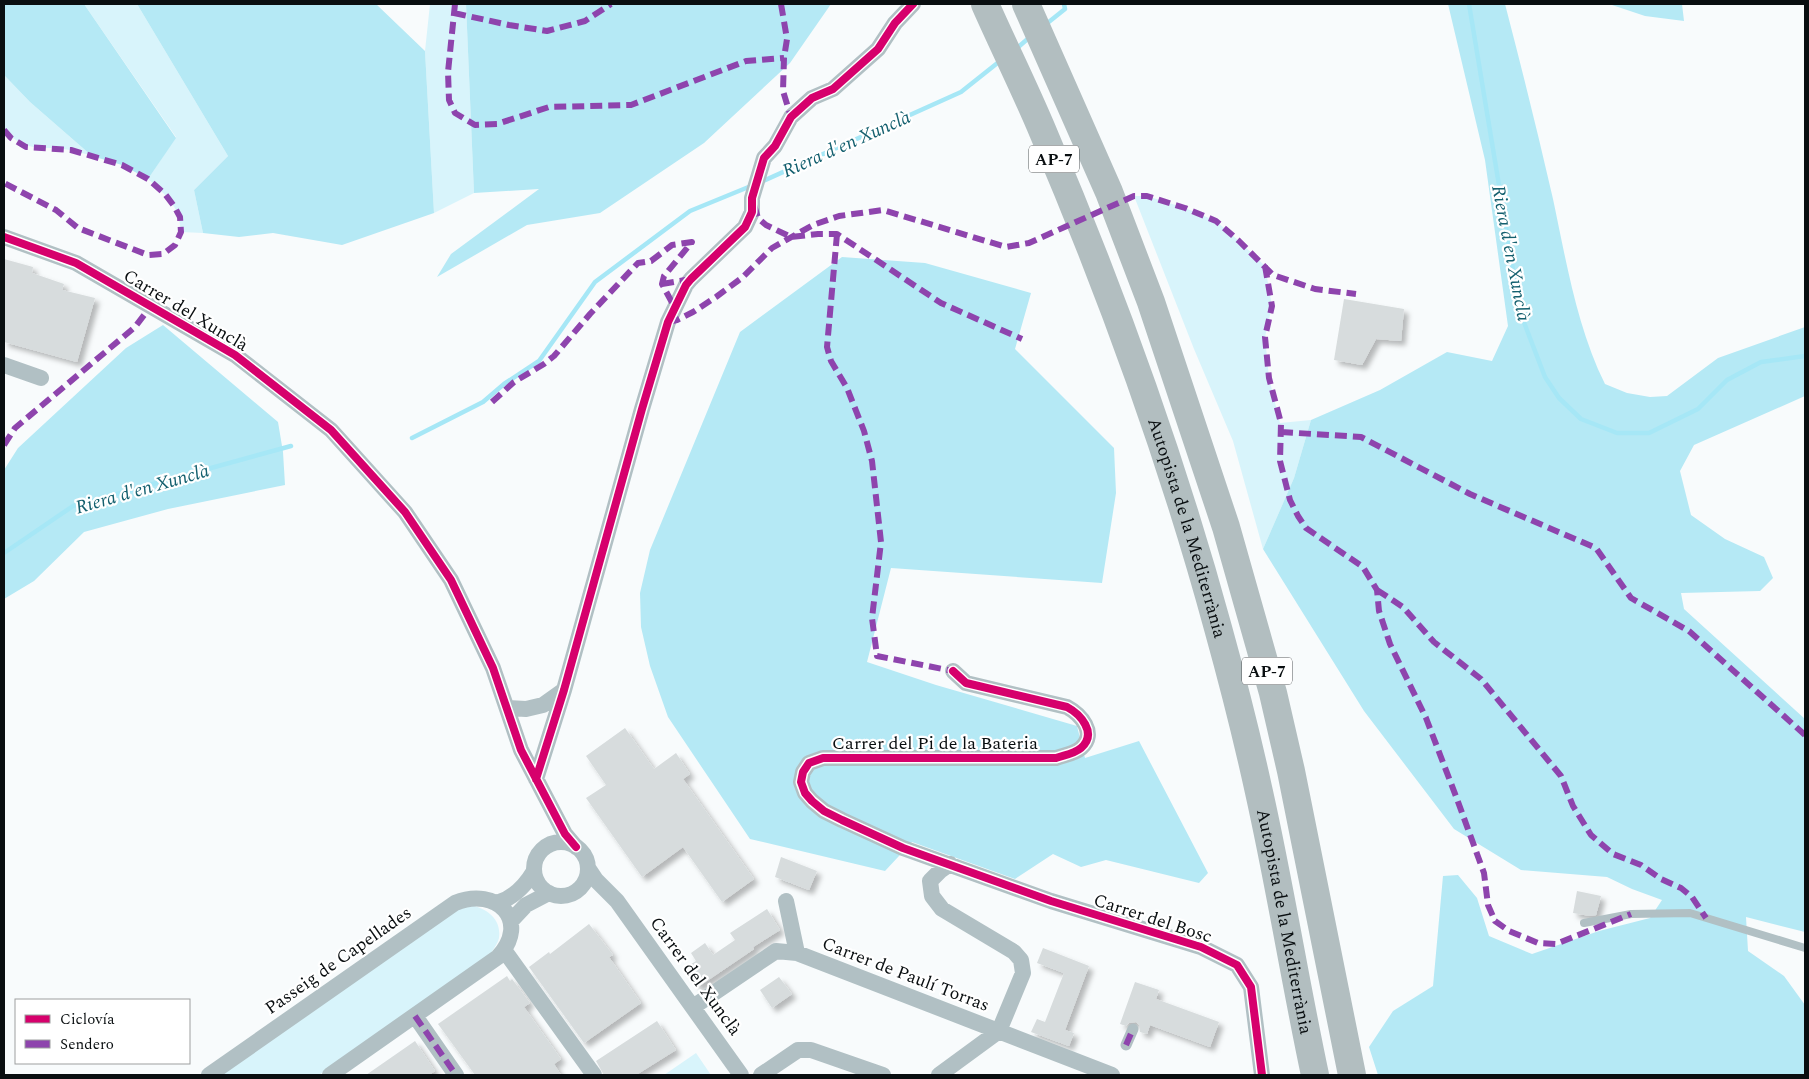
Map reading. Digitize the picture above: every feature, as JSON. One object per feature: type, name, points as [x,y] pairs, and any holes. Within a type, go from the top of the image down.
[{"type":"highway","name":"Autopista de la Mediterrània","points":[[985,4],[1042,129],[1083,229],[1117,317],[1173,476],[1219,630],[1259,791],[1313,1066]]},
{"type":"highway","name":"Autopista de la Mediterrània","points":[[1026,4],[1109,192],[1152,302],[1226,527],[1273,693],[1291,771],[1349,1063]]},
{"type":"street","points":[[536,779],[564,690],[668,322],[691,279],[745,227],[752,212],[752,198],[764,158],[775,146],[791,117],[812,98],[833,89],[878,49],[895,23],[913,4]]},
{"type":"street","name":"Carrer del Xunclà","points":[[4,237],[76,263],[235,355],[331,430],[406,512],[451,580],[493,668],[522,750],[565,834],[576,847]]},
{"type":"street","points":[[4,366],[41,378]]},
{"type":"street","name":"Carrer del Pi de la Bateria","points":[[950,864],[903,848],[824,811],[805,794],[801,782],[803,772],[809,763],[823,758],[1056,758],[1072,754],[1083,747],[1088,730],[1084,720],[1078,713],[1067,706],[966,683],[954,671]]},
{"type":"street","points":[[507,708],[526,708],[543,705],[564,690]]},
{"type":"street","points":[[496,903],[504,900],[526,884],[534,871],[537,857],[544,848],[548,834],[552,808]]},
{"type":"street","points":[[544,848],[559,842],[568,843],[582,852],[588,868],[587,874],[582,885],[572,893]]},
{"type":"street","points":[[939,1075],[999,1031],[1024,973],[1021,960],[1014,952],[942,909],[932,896],[930,881],[950,864]]},
{"type":"street","name":"Carrer del Bosc","points":[[950,864],[1051,901],[1201,947],[1237,965],[1251,987],[1262,1075]]},
{"type":"street","name":"Carrer del Xunclà","points":[[588,868],[596,880],[617,901],[741,1075]]},
{"type":"street","points":[[534,871],[536,880],[541,888],[549,893],[561,896],[572,893],[596,894],[617,901]]},
{"type":"street","points":[[511,920],[526,906],[549,893]]},
{"type":"street","name":"Passeig de Capellades","points":[[209,1075],[455,903],[476,898],[496,903]]},
{"type":"street","points":[[786,901],[797,953]]},
{"type":"street","points":[[330,1075],[492,962],[504,950],[510,936],[511,920],[503,908],[496,903]]},
{"type":"street","points":[[504,950],[594,1075]]},
{"type":"street","name":"Carrer de Paulí Torras","points":[[693,1007],[776,951],[797,953],[1103,1073]]},
{"type":"street","points":[[415,1016],[456,1075]]},
{"type":"street","points":[[1126,1045],[1133,1029]]},
{"type":"street","points":[[761,1075],[798,1050],[811,1050],[884,1075]]},
{"type":"lane","points":[[1584,923],[1632,914],[1690,913],[1805,948]]},
{"type":"shaded area","points":[[4,4],[84,4],[176,138],[148,179],[122,165],[92,156],[30,102],[4,75]]},
{"type":"shaded area","points":[[84,4],[137,4],[228,156],[194,190],[203,233],[181,232],[175,208],[166,196],[148,179],[176,137]]},
{"type":"shaded area","points":[[137,4],[376,4],[425,51],[434,213],[342,245],[273,233],[239,237],[203,233],[194,190],[228,156]]},
{"type":"shaded area","points":[[430,4],[466,4],[474,193],[434,213],[425,51]]},
{"type":"shaded area","points":[[466,4],[831,4],[790,63],[704,143],[600,213],[527,225],[437,277],[451,254],[539,189],[474,193]]},
{"type":"shaded area","points":[[1448,4],[1505,4],[1524,77],[1573,293],[1587,340],[1605,384],[1627,393],[1650,397],[1667,396],[1718,358],[1805,327],[1805,396],[1694,445],[1680,471],[1691,515],[1725,539],[1764,557],[1773,578],[1760,591],[1681,593],[1684,609],[1805,719],[1805,932],[1746,917],[1748,951],[1784,976],[1805,1005],[1805,1075],[1378,1075],[1369,1047],[1393,1011],[1433,986],[1443,876],[1458,875],[1477,898],[1489,936],[1532,954],[1599,931],[1650,918],[1662,900],[1607,877],[1521,870],[1454,829],[1364,711],[1263,549],[1294,478],[1311,420],[1380,390],[1447,352],[1492,361],[1508,326],[1485,160]]},
{"type":"shaded area","points":[[1609,4],[1682,4],[1684,21],[1645,16]]},
{"type":"shaded area","points":[[4,75],[30,102],[92,156],[70,150],[27,146],[12,138],[4,130]]},
{"type":"shaded area","points":[[1134,196],[1147,196],[1185,208],[1216,221],[1265,266],[1272,306],[1265,337],[1269,378],[1280,423],[1311,420],[1294,478],[1263,549],[1233,441],[1194,349]]},
{"type":"shaded area","points":[[842,257],[925,263],[1031,293],[1015,349],[1114,448],[1116,493],[1102,583],[891,568],[867,662],[936,685],[1077,726],[1085,758],[1139,741],[1208,873],[1199,883],[1106,860],[1081,867],[1053,854],[1015,879],[912,842],[885,871],[750,839],[668,717],[650,666],[641,627],[640,593],[650,550],[740,332]]},
{"type":"shaded area","points":[[163,325],[278,422],[283,452],[285,485],[168,509],[84,532],[34,581],[4,599],[4,470],[18,448],[126,348]]},
{"type":"shaded area","points":[[466,904],[490,914],[498,924],[499,938],[491,953],[319,1075],[219,1075]]},
{"type":"shaded area","points":[[696,1053],[711,1075],[664,1075]]},
{"type":"building","points":[[4,259],[33,267],[32,273],[64,284],[62,290],[95,298],[77,362],[4,342]]},
{"type":"building","points":[[1344,299],[1404,309],[1401,341],[1376,339],[1362,365],[1334,360]]},
{"type":"building","points":[[625,728],[654,769],[676,753],[690,774],[683,779],[754,879],[722,902],[683,847],[642,877],[586,798],[606,785],[586,756]]},
{"type":"building","points":[[781,857],[817,871],[809,890],[775,877]]},
{"type":"building","points":[[1577,891],[1601,896],[1596,915],[1590,916],[1573,913]]},
{"type":"building","points":[[767,909],[780,930],[698,987],[685,968],[696,961],[691,953],[705,943],[713,955],[735,940],[730,933]]},
{"type":"building","points":[[589,924],[613,955],[609,957],[641,1003],[584,1043],[529,967],[549,952],[550,954]]},
{"type":"building","points":[[1043,948],[1089,966],[1065,1030],[1074,1033],[1069,1046],[1031,1032],[1037,1019],[1045,1022],[1064,973],[1037,963]]},
{"type":"building","points":[[507,976],[510,981],[512,979],[530,1003],[524,1007],[561,1059],[554,1064],[561,1075],[475,1075],[438,1024]]},
{"type":"building","points":[[779,977],[792,994],[772,1008],[760,990]]},
{"type":"building","points":[[1135,982],[1159,990],[1156,999],[1219,1022],[1210,1047],[1150,1025],[1147,1034],[1140,1032],[1139,1025],[1136,1022],[1129,1023],[1126,1026],[1120,1024]]},
{"type":"building","points":[[657,1021],[676,1050],[636,1075],[604,1075],[596,1061]]},
{"type":"building","points":[[415,1041],[435,1071],[429,1075],[366,1075]]},
{"type":"waterway","name":"Riera d'en Xunclà","points":[[1045,25],[1065,9],[1064,4]]},
{"type":"waterway","name":"Riera d'en Xunclà","points":[[1469,4],[1520,312],[1545,377],[1559,398],[1581,419],[1617,433],[1649,433],[1698,409],[1727,380],[1761,362],[1805,356]]},
{"type":"waterway","name":"Riera d'en Xunclà","points":[[1016,49],[1031,36]]},
{"type":"waterway","name":"Riera d'en Xunclà","points":[[761,182],[961,92],[1000,61]]},
{"type":"waterway","name":"Riera d'en Xunclà","points":[[412,438],[483,402],[504,384],[539,361],[595,282],[690,211],[751,186]]},
{"type":"waterway","name":"Riera d'en Xunclà","points":[[4,553],[73,506],[291,446]]},
{"type":"marked path","points":[[455,4],[448,72],[449,100],[455,113],[475,125],[497,124],[549,107],[631,105],[746,61],[784,58]]},
{"type":"marked path","points":[[454,13],[547,31],[585,21],[611,4]]},
{"type":"marked path","points":[[781,4],[787,39],[784,58],[783,91],[791,117]]},
{"type":"marked path","points":[[4,130],[11,138],[26,147],[71,150],[122,165],[148,179],[165,194],[174,206],[180,217],[181,232],[175,245],[163,254],[148,255],[78,228],[56,210],[4,183]]},
{"type":"marked path","points":[[668,322],[693,312],[716,297],[743,277],[772,248],[813,225],[839,216],[883,210],[1006,247],[1029,243],[1134,196],[1147,196],[1185,208],[1216,221],[1273,275],[1315,289],[1356,294]]},
{"type":"marked path","points":[[754,205],[758,218],[766,225],[791,237],[837,234],[941,303],[1022,339]]},
{"type":"marked path","points":[[837,234],[827,347],[831,361],[847,388],[864,431],[872,461],[881,542],[872,618],[877,656],[953,671]]},
{"type":"marked path","points":[[492,402],[514,382],[554,356],[638,263],[651,261],[672,245],[692,242],[664,276],[662,284],[675,308]]},
{"type":"marked path","points":[[1265,266],[1272,306],[1265,337],[1269,378],[1281,423],[1280,461],[1290,500],[1306,528],[1363,567],[1377,590],[1379,611],[1390,644],[1426,718],[1457,799],[1484,873],[1488,905],[1495,921],[1509,931],[1538,943],[1556,944],[1631,914]]},
{"type":"marked path","points":[[662,284],[691,279]]},
{"type":"marked path","points":[[4,445],[15,428],[135,327],[151,306]]},
{"type":"marked path","points":[[1281,432],[1361,437],[1470,494],[1596,548],[1631,598],[1689,631],[1805,735]]},
{"type":"marked path","points":[[1377,590],[1403,607],[1434,642],[1481,679],[1561,776],[1573,806],[1591,835],[1613,854],[1641,865],[1661,879],[1681,888],[1692,897],[1706,918]]},
{"type":"marked path","points":[[415,1016],[456,1075]]},
{"type":"marked path","points":[[1126,1045],[1133,1029]]},
{"type":"cycle path","points":[[536,779],[564,690],[668,322],[686,285],[745,227],[752,212],[752,198],[764,158],[775,146],[791,117],[812,98],[833,89],[878,49],[895,23],[913,4]]},
{"type":"cycle path","points":[[4,237],[76,263],[235,355],[331,430],[405,512],[451,580],[493,668],[521,750],[565,834],[576,847]]},
{"type":"cycle path","points":[[953,671],[966,683],[1067,707],[1077,714],[1085,724],[1088,736],[1086,742],[1075,752],[1056,758],[823,758],[809,763],[803,772],[801,782],[805,793],[824,811],[903,848],[1051,901],[1201,947],[1237,965],[1251,987],[1262,1075]]}]
